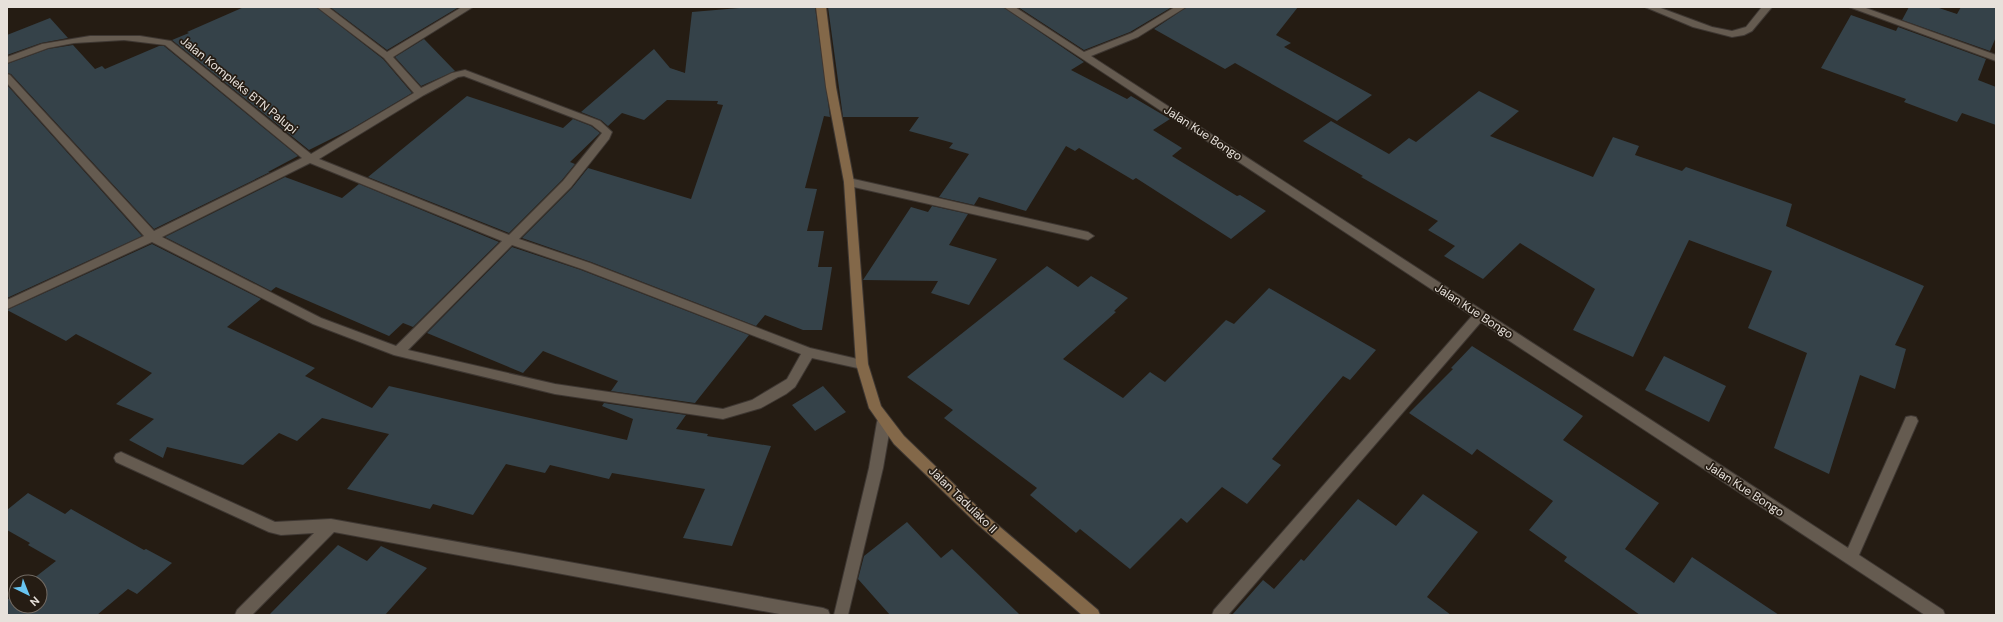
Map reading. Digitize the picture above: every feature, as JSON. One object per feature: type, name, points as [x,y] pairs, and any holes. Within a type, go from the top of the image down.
[{"type":"main road","name":"Jalan Tadulako II","points":[[820,7],[831,87],[849,182],[862,364],[875,408],[899,440],[981,519],[1093,615]]},
{"type":"street","points":[[322,7],[387,56],[408,82],[420,93]]},
{"type":"street","points":[[387,56],[468,7]]},
{"type":"street","name":"Jalan Kue Bongo","points":[[1009,7],[1938,615]]},
{"type":"street","points":[[1085,56],[1115,46],[1142,32],[1181,7]]},
{"type":"street","points":[[1650,7],[1714,31],[1731,35],[1742,33],[1752,27],[1767,7]]},
{"type":"street","points":[[1854,7],[1996,58]]},
{"type":"street","points":[[1882,16],[1885,7]]},
{"type":"street","name":"Jalan Kompleks BTN Palupi","points":[[7,60],[46,46],[95,39],[132,38],[168,43],[310,159],[510,240],[586,266],[808,352],[862,364]]},
{"type":"street","points":[[7,305],[152,237],[310,159],[420,93],[454,75],[465,74],[596,123],[607,132],[605,137],[567,184],[398,352]]},
{"type":"street","points":[[7,77],[152,237],[317,321],[398,352],[555,389],[723,414],[756,404],[786,386],[798,374],[808,352]]},
{"type":"street","points":[[849,182],[1088,236]]},
{"type":"street","points":[[1219,615],[1480,315]]},
{"type":"street","points":[[1851,558],[1911,421]]},
{"type":"street","points":[[841,615],[876,468],[884,422]]},
{"type":"street","points":[[120,458],[274,528],[281,529],[331,525],[823,615]]},
{"type":"street","points":[[242,615],[331,525]]},
{"type":"building","points":[[244,7],[316,7],[383,59],[412,93],[351,129],[309,150],[172,40]]},
{"type":"building","points":[[330,7],[459,7],[387,50]]},
{"type":"building","points":[[751,7],[815,7],[830,117],[824,116],[805,188],[817,189],[807,231],[824,231],[818,267],[832,267],[822,330],[803,330],[765,315],[756,326],[591,262],[522,238],[572,188],[588,168],[691,199],[723,105],[717,104],[718,101],[667,100],[644,120],[622,113],[608,126],[601,120],[581,112],[654,49],[670,68],[685,73],[692,12]]},
{"type":"building","points":[[828,7],[1003,7],[1084,62],[1071,70],[1127,99],[1131,96],[1170,119],[1153,130],[1182,148],[1172,156],[1237,196],[1240,195],[1266,211],[1231,239],[1136,178],[1133,180],[1079,148],[1075,151],[1066,146],[1026,211],[979,197],[974,205],[939,197],[969,154],[949,148],[953,143],[909,131],[919,117],[843,117]]},
{"type":"building","points":[[1018,7],[1172,7],[1130,32],[1084,50]]},
{"type":"building","points":[[1187,7],[1298,7],[1276,35],[1291,43],[1284,47],[1372,95],[1337,121],[1235,63],[1225,69],[1154,29]]},
{"type":"building","points":[[1909,7],[1936,7],[1957,14],[1961,7],[1996,7],[1996,37],[1990,51],[1902,20]]},
{"type":"building","points":[[1851,15],[1896,31],[1898,27],[1986,59],[1978,80],[1996,87],[1996,125],[1962,113],[1957,122],[1904,102],[1906,99],[1821,68]]},
{"type":"building","points":[[50,18],[68,38],[41,43],[7,55],[7,35]]},
{"type":"building","points":[[424,39],[455,71],[421,86],[395,57]]},
{"type":"building","points":[[73,45],[95,69],[102,66],[105,69],[159,46],[164,46],[298,156],[268,172],[270,172],[154,229],[11,74],[7,73],[7,64],[48,49]]},
{"type":"building","points":[[7,85],[142,236],[7,298]]},
{"type":"building","points":[[1479,91],[1519,111],[1490,136],[1593,177],[1613,137],[1639,146],[1635,155],[1682,171],[1686,167],[1792,204],[1786,226],[1924,286],[1895,345],[1906,349],[1895,389],[1860,375],[1829,474],[1774,448],[1807,353],[1748,328],[1772,271],[1689,240],[1633,357],[1573,330],[1595,289],[1520,243],[1483,279],[1444,256],[1455,246],[1428,230],[1438,221],[1361,177],[1363,176],[1303,141],[1331,121],[1389,154],[1409,138],[1416,142]]},
{"type":"building","points":[[467,96],[563,128],[573,119],[591,126],[600,133],[570,162],[575,164],[562,180],[509,233],[368,177]]},
{"type":"building","points":[[285,177],[342,198],[359,184],[499,242],[413,327],[403,323],[389,336],[276,287],[271,291],[165,237]]},
{"type":"building","points":[[932,206],[968,214],[949,245],[997,259],[969,305],[931,293],[938,281],[863,280],[911,207],[928,212]]},
{"type":"building","points":[[152,244],[261,299],[227,327],[315,368],[305,376],[372,408],[389,386],[627,440],[633,419],[602,406],[604,403],[686,415],[676,429],[708,434],[707,436],[771,446],[732,546],[683,538],[705,489],[612,473],[609,479],[550,465],[545,473],[506,464],[473,515],[433,504],[430,509],[347,489],[389,434],[322,418],[297,441],[279,433],[243,465],[167,447],[163,458],[129,440],[154,419],[116,404],[152,373],[76,334],[66,341],[7,310]]},
{"type":"building","points":[[512,247],[581,270],[749,335],[695,403],[611,391],[618,381],[543,351],[523,373],[427,333]]},
{"type":"building","points":[[1047,266],[1078,287],[1091,276],[1128,298],[1114,311],[1116,312],[1063,359],[1123,398],[1150,372],[1165,382],[1226,320],[1234,324],[1269,288],[1376,350],[1350,380],[1343,376],[1272,459],[1281,465],[1247,504],[1222,487],[1187,523],[1181,518],[1130,569],[1080,529],[1076,533],[1030,495],[1037,488],[944,418],[953,410],[907,377]]},
{"type":"building","points":[[1472,346],[1583,416],[1563,440],[1659,503],[1625,549],[1674,583],[1692,557],[1779,615],[1640,615],[1564,561],[1567,557],[1529,530],[1553,501],[1477,449],[1472,455],[1409,413],[1453,369],[1451,368]]},
{"type":"building","points":[[1664,356],[1726,386],[1709,422],[1645,390]]},
{"type":"building","points":[[823,386],[846,412],[815,431],[792,405]]},
{"type":"building","points":[[28,493],[65,514],[71,509],[144,550],[146,549],[172,563],[137,594],[128,589],[97,615],[7,615],[8,599],[8,614],[48,614],[48,574],[39,574],[56,561],[28,545],[30,543],[7,530],[7,510]]},
{"type":"building","points":[[1423,494],[1478,532],[1427,597],[1451,615],[1232,615],[1263,580],[1274,589],[1301,559],[1304,561],[1358,499],[1396,526]]},
{"type":"building","points":[[907,522],[941,558],[952,549],[1020,615],[890,615],[858,579],[864,556]]},
{"type":"building","points":[[338,545],[367,561],[381,546],[427,568],[385,615],[269,615]]}]
